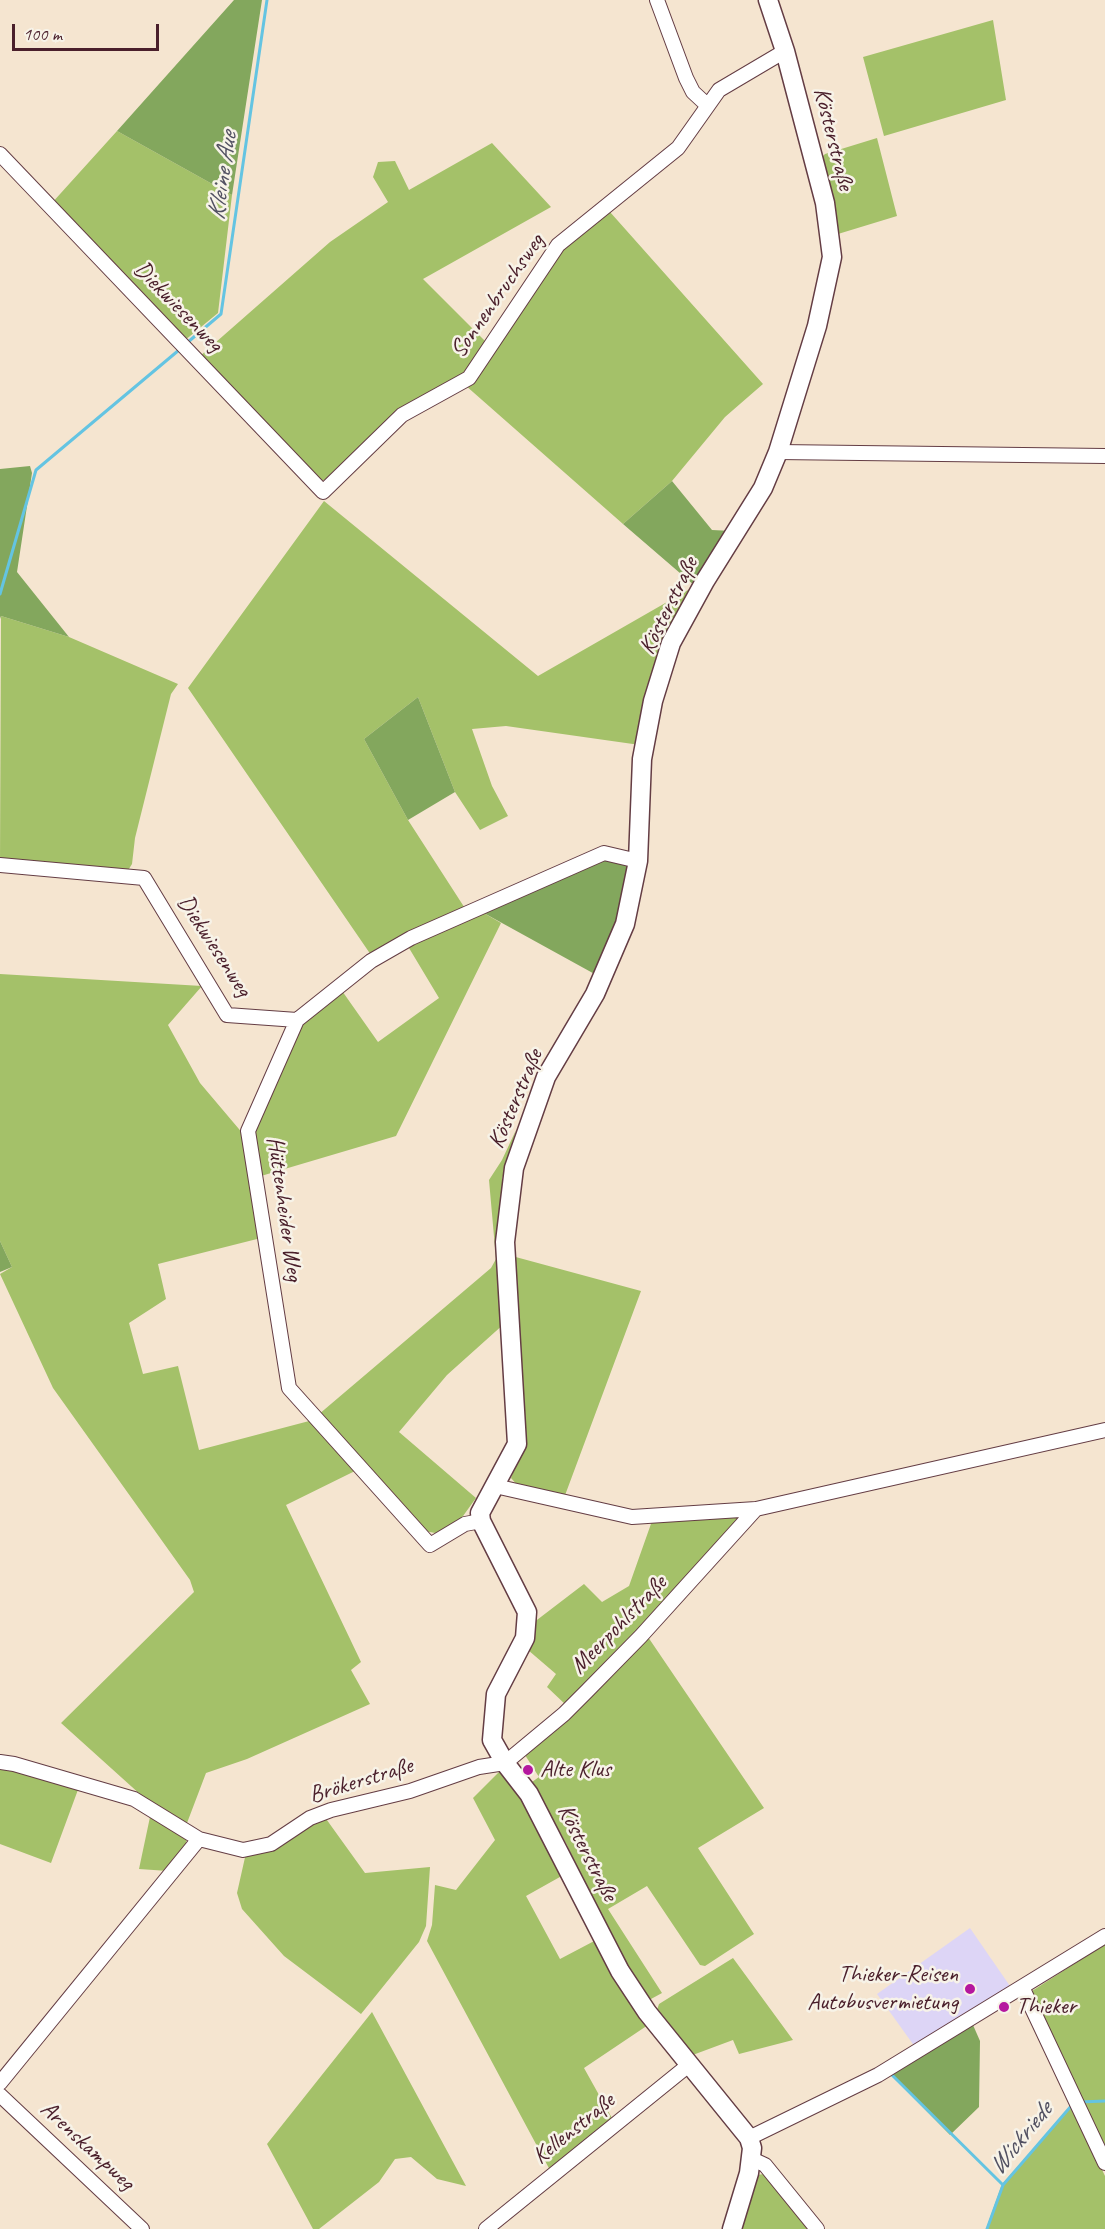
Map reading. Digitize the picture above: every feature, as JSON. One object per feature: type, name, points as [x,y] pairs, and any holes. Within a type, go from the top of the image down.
[{"type":"main road","name":"Kösterstraße","points":[[749,2138],[647,2013],[620,1971],[529,1794],[505,1763],[492,1740],[496,1694],[525,1638],[527,1612],[480,1521],[480,1513],[517,1444],[505,1242],[514,1168],[546,1077],[595,994],[625,924],[639,861],[642,759],[653,701],[671,643],[705,581],[763,488],[778,452],[817,326],[832,258],[825,203],[785,51],[768,0]]},
{"type":"main road","points":[[732,2229],[752,2158],[749,2138]]},
{"type":"street","points":[[657,0],[686,78],[693,92],[707,105]]},
{"type":"street","name":"Sonnenbruchsweg","points":[[323,492],[402,415],[470,378],[558,245],[678,148],[719,90],[785,51]]},
{"type":"street","name":"Diekwiesenweg","points":[[0,154],[323,492]]},
{"type":"street","points":[[778,452],[1105,456]]},
{"type":"street","name":"Hüttenheider Weg","points":[[480,1521],[465,1524],[430,1545],[289,1388],[248,1131],[297,1020],[371,961],[411,938],[485,908],[604,853],[639,861]]},
{"type":"street","name":"Diekwiesenweg","points":[[0,865],[144,878],[226,1015],[297,1020]]},
{"type":"street","points":[[495,1486],[632,1517],[756,1509],[1105,1430]]},
{"type":"street","name":"Meerpohlstraße","points":[[505,1763],[564,1714],[587,1691],[641,1636],[756,1509]]},
{"type":"street","name":"Brökerstraße","points":[[0,1762],[134,1799],[199,1839],[243,1850],[271,1844],[310,1818],[331,1810],[410,1791],[479,1767],[505,1763]]},
{"type":"street","points":[[0,2083],[199,1839]]},
{"type":"street","points":[[749,2138],[878,2075],[1023,1989],[1105,1936]]},
{"type":"street","points":[[1023,1989],[1105,2163]]},
{"type":"street","name":"Kellenstraße","points":[[486,2229],[690,2064]]},
{"type":"street","name":"Arenskampweg","points":[[0,2095],[142,2229]]},
{"type":"street","points":[[752,2158],[765,2165],[817,2229]]},
{"type":"shaded area","points":[[970,1928],[1012,1989],[915,2047],[877,1994]]},
{"type":"green space","points":[[234,0],[262,0],[232,195],[117,131]]},
{"type":"green space","points":[[993,20],[1006,100],[884,136],[863,57]]},
{"type":"green space","points":[[117,131],[232,195],[218,313],[184,341],[51,204]]},
{"type":"green space","points":[[877,138],[897,216],[838,234],[820,159],[825,154]]},
{"type":"green space","points":[[492,143],[551,207],[423,279],[488,344],[464,375],[401,410],[334,478],[318,481],[199,357],[330,242],[388,202],[373,177],[378,162],[395,161],[409,190]]},
{"type":"green space","points":[[610,212],[763,384],[725,417],[672,481],[623,524],[465,385],[563,250]]},
{"type":"green space","points":[[30,466],[32,473],[17,572],[69,637],[1,616],[0,619],[0,469]]},
{"type":"green space","points":[[672,481],[712,530],[732,531],[695,586],[623,524]]},
{"type":"green space","points":[[324,501],[538,676],[695,586],[640,745],[506,726],[472,729],[492,786],[508,816],[480,830],[455,792],[418,697],[364,739],[408,820],[468,913],[371,955],[188,688]]},
{"type":"green space","points":[[1,616],[69,637],[178,684],[171,694],[135,838],[132,864],[127,872],[0,861]]},
{"type":"green space","points":[[418,697],[455,792],[408,820],[364,739]]},
{"type":"green space","points":[[605,855],[636,863],[600,977],[482,912]]},
{"type":"green space","points":[[482,912],[501,923],[396,1136],[261,1176],[252,1132],[301,1025],[340,988],[378,1042],[439,998],[406,943]]},
{"type":"green space","points":[[0,974],[202,986],[168,1025],[200,1083],[244,1135],[261,1238],[158,1264],[166,1299],[129,1323],[143,1374],[178,1366],[199,1450],[313,1420],[357,1470],[286,1505],[361,1662],[351,1670],[370,1704],[247,1759],[206,1773],[187,1823],[142,1796],[61,1723],[194,1592],[190,1580],[53,1388],[0,1274],[12,1267],[0,1241]]},
{"type":"green space","points":[[516,1130],[502,1179],[505,1323],[447,1375],[399,1432],[476,1498],[458,1523],[441,1534],[424,1531],[318,1415],[491,1268],[496,1259],[489,1180],[502,1160]]},
{"type":"green space","points":[[0,1241],[12,1267],[0,1272]]},
{"type":"green space","points":[[512,1256],[641,1291],[564,1498],[519,1487],[511,1478],[523,1445]]},
{"type":"green space","points":[[735,1514],[740,1521],[566,1705],[547,1687],[556,1674],[528,1650],[533,1623],[584,1584],[602,1602],[629,1586],[652,1521]]},
{"type":"green space","points":[[648,1637],[764,1808],[698,1848],[754,1934],[705,1966],[700,1965],[647,1886],[608,1909],[662,1993],[651,1999],[645,1997],[630,1973],[599,1914],[567,1845],[532,1782],[539,1777],[525,1755]]},
{"type":"green space","points":[[0,1767],[79,1787],[51,1863],[0,1844]]},
{"type":"green space","points":[[504,1767],[567,1873],[526,1896],[560,1959],[598,1939],[648,2025],[584,2068],[613,2120],[551,2172],[427,1941],[432,1925],[435,1885],[456,1890],[495,1840],[473,1798]]},
{"type":"green space","points":[[324,1816],[365,1873],[430,1867],[426,1926],[419,1942],[361,2014],[284,1956],[242,1909],[237,1893],[246,1853]]},
{"type":"green space","points":[[150,1817],[186,1839],[187,1847],[168,1871],[139,1869]]},
{"type":"green space","points":[[1105,1944],[1105,2153],[1032,1991]]},
{"type":"green space","points":[[733,1958],[793,2040],[739,2054],[733,2040],[690,2056],[656,2013],[659,2004]]},
{"type":"green space","points":[[372,2012],[466,2186],[437,2179],[411,2157],[395,2159],[379,2182],[319,2229],[313,2229],[267,2144]]},
{"type":"green space","points":[[973,2025],[980,2041],[979,2107],[950,2135],[890,2074]]},
{"type":"green space","points":[[1072,2106],[1105,2176],[1105,2229],[986,2229],[1002,2184]]},
{"type":"green space","points":[[764,2174],[811,2229],[740,2229],[757,2175]]},
{"type":"waterway","name":"Kleine Aue","points":[[188,342],[221,314],[267,0]]},
{"type":"waterway","name":"Kleine Aue","points":[[0,594],[36,470],[179,350]]},
{"type":"waterway","points":[[891,2074],[1003,2185]]},
{"type":"waterway","name":"Wickriede","points":[[1080,2102],[1105,2101]]},
{"type":"waterway","name":"Wickriede","points":[[987,2229],[1003,2185],[1072,2105]]},
{"type":"place","name":"Alte Klus","points":[[528,1770]]},
{"type":"place","name":"Thieker-Reisen Autobusvermietung","points":[[970,1989]]},
{"type":"place","name":"Thieker","points":[[1004,2007]]}]
